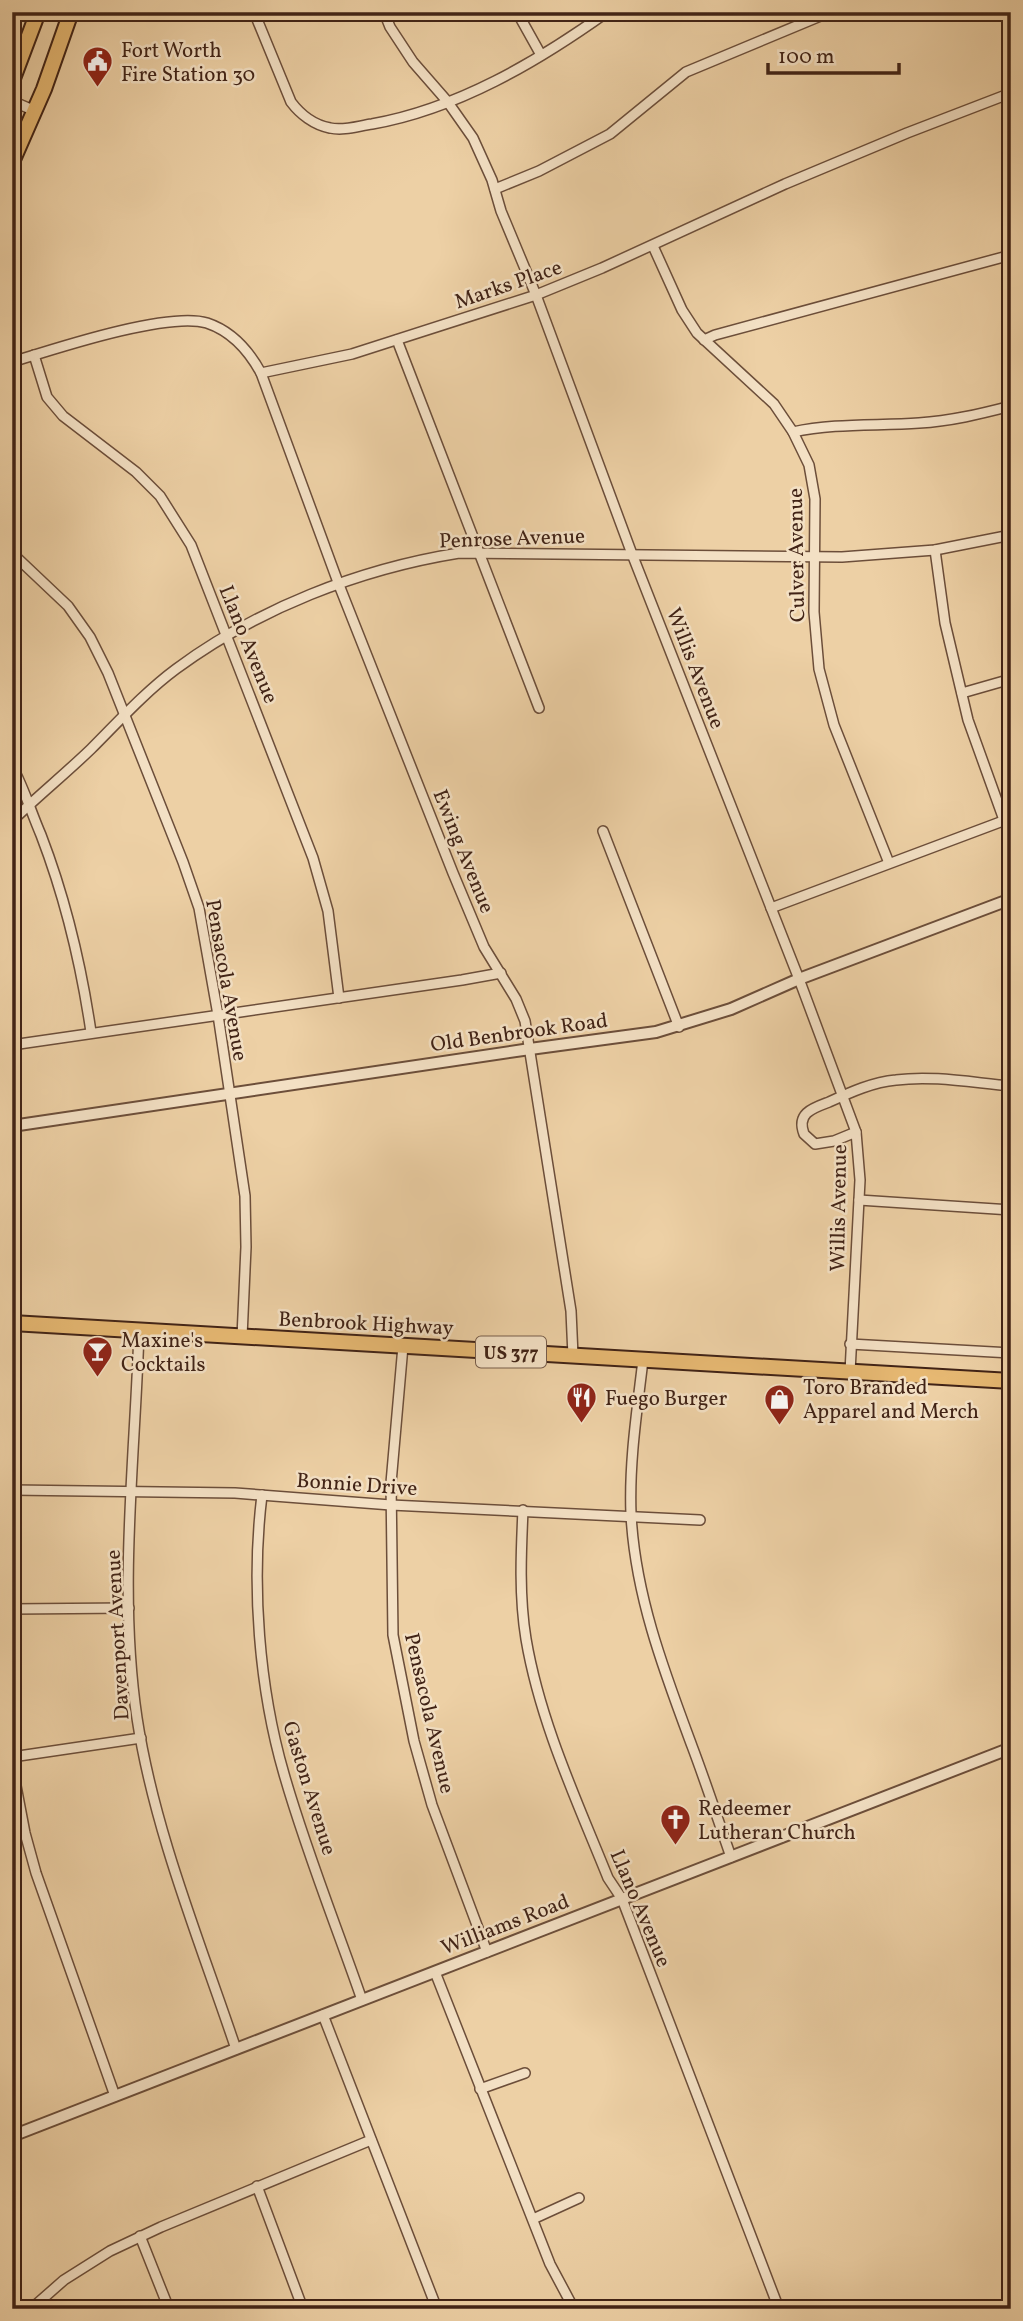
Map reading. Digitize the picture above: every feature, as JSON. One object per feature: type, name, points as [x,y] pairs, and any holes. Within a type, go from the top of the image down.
[{"type":"main road","points":[[12,81],[38,12]]},
{"type":"main road","points":[[12,162],[35,111],[71,12]]},
{"type":"main road","name":"Benbrook Highway","points":[[12,1323],[1011,1381]]},
{"type":"street","points":[[254,12],[291,102],[304,117],[327,128],[345,130],[396,120],[485,86],[568,40],[607,12]]},
{"type":"street","name":"Willis Avenue","points":[[384,12],[390,27],[413,62],[447,101],[473,138],[495,189],[501,211],[536,295],[632,554],[799,978],[856,1132],[859,1200],[850,1372]]},
{"type":"street","points":[[517,12],[541,55]]},
{"type":"street","points":[[495,189],[539,171],[610,134],[686,72],[830,12]]},
{"type":"street","name":"Marks Place","points":[[261,373],[352,354],[536,295],[653,246],[785,184],[1011,93]]},
{"type":"street","points":[[12,101],[35,111]]},
{"type":"street","name":"Culver Avenue","points":[[653,246],[681,310],[704,340],[769,398],[793,432],[809,465],[815,499],[814,612],[824,694],[889,863]]},
{"type":"street","points":[[704,340],[1011,255]]},
{"type":"street","points":[[12,362],[145,325],[194,320],[209,324],[240,344],[252,356],[261,373]]},
{"type":"street","points":[[397,340],[539,708]]},
{"type":"street","name":"Llano Avenue","points":[[34,355],[47,397],[63,416],[136,472],[160,496],[191,545],[313,858],[329,920],[338,998]]},
{"type":"street","name":"Ewing Avenue","points":[[261,373],[339,585],[463,897],[484,947],[501,973],[525,1021],[571,1311],[573,1356]]},
{"type":"street","points":[[793,432],[841,426],[958,419],[1011,407]]},
{"type":"street","name":"Penrose Avenue","points":[[12,821],[176,669],[227,636],[279,609],[339,585],[413,561],[459,553],[816,557],[935,550],[1011,535]]},
{"type":"street","points":[[771,908],[1007,819],[975,744],[948,635],[935,550]]},
{"type":"street","name":"Pensacola Avenue","points":[[12,553],[56,593],[83,627],[108,673],[199,908],[245,1196],[242,1337]]},
{"type":"street","points":[[962,693],[1011,679]]},
{"type":"street","points":[[12,766],[30,804],[62,892],[77,948],[91,1032]]},
{"type":"street","points":[[603,831],[679,1027]]},
{"type":"street","name":"Old Benbrook Road","points":[[12,1126],[679,1027],[731,1009],[799,978],[1009,903]]},
{"type":"street","points":[[12,1045],[501,973]]},
{"type":"street","points":[[856,1132],[834,1141],[815,1144],[809,1140],[802,1128],[804,1114],[876,1083],[913,1079],[1011,1086]]},
{"type":"street","points":[[859,1200],[1011,1210]]},
{"type":"street","name":"Davenport Avenue","points":[[139,1331],[131,1492],[129,1608],[137,1718],[160,1821],[236,2049]]},
{"type":"street","points":[[850,1344],[1011,1353]]},
{"type":"street","name":"Pensacola Avenue","points":[[403,1346],[391,1505],[393,1635],[405,1700],[432,1805],[487,1952]]},
{"type":"street","points":[[643,1360],[632,1447],[631,1516],[646,1614],[731,1857]]},
{"type":"street","name":"Bonnie Drive","points":[[12,1490],[262,1495],[391,1505],[700,1520]]},
{"type":"street","name":"Gaston Avenue","points":[[262,1495],[257,1532],[260,1628],[272,1724],[292,1798],[362,2000]]},
{"type":"street","name":"Llano Avenue","points":[[523,1510],[520,1579],[527,1641],[550,1729],[608,1878],[622,1899],[779,2309]]},
{"type":"street","points":[[12,1609],[129,1608]]},
{"type":"street","points":[[12,1757],[141,1738]]},
{"type":"street","name":"Williams Road","points":[[12,2136],[1011,1748]]},
{"type":"street","points":[[12,1765],[36,1873],[115,2096]]},
{"type":"street","points":[[435,1972],[550,2264],[574,2309]]},
{"type":"street","points":[[323,2015],[437,2309]]},
{"type":"street","points":[[481,2089],[524,2073]]},
{"type":"street","points":[[31,2309],[64,2280],[110,2251],[257,2186],[371,2140]]},
{"type":"street","points":[[257,2186],[303,2309]]},
{"type":"street","points":[[533,2219],[579,2198]]},
{"type":"street","points":[[141,2236],[169,2309]]},
{"type":"place","name":"Fort Worth Fire Station 30","points":[[98,89]]},
{"type":"place","name":"Maxine's Cocktails","points":[[98,1379]]},
{"type":"place","name":"Fuego Burger","points":[[582,1425]]},
{"type":"place","name":"Toro Branded Apparel and Merch","points":[[780,1426]]},
{"type":"place","name":"Redeemer Lutheran Church","points":[[675,1847]]}]
